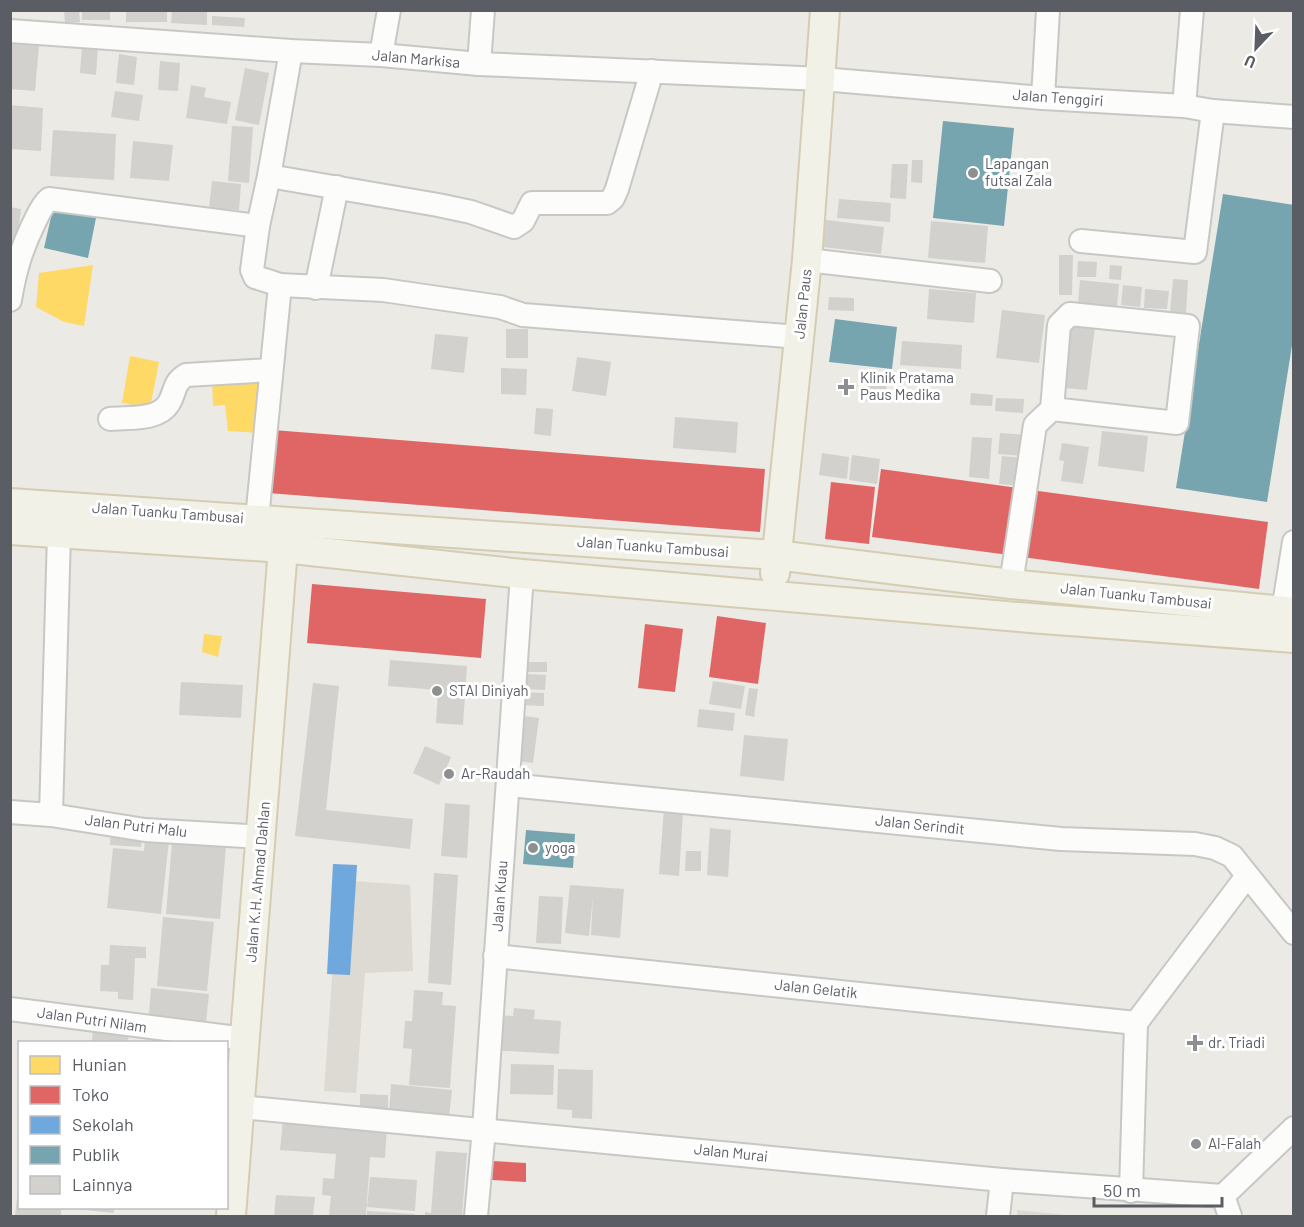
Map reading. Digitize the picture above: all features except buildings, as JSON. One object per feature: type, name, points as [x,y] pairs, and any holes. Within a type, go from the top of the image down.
[{"type":"main road","name":"Jalan Paus","points":[[773,596],[807,260],[822,79],[825,10]]},
{"type":"main road","name":"Jalan Tuanku Tambusai","points":[[10,503],[776,555],[1011,584],[1288,611]]},
{"type":"main road","name":"Jalan Tuanku Tambusai","points":[[10,530],[283,548],[522,574],[1030,618],[1293,638]]},
{"type":"main road","name":"Jalan K.H. Ahmad Dahlan","points":[[231,1216],[232,1141],[241,1107],[283,548]]},
{"type":"street","points":[[381,55],[389,10]]},
{"type":"street","points":[[479,64],[483,10]]},
{"type":"street","points":[[1043,98],[1048,10]]},
{"type":"street","points":[[1184,106],[1192,10]]},
{"type":"street","name":"Jalan Markisa","points":[[10,31],[291,51],[381,55],[479,64],[822,79]]},
{"type":"street","points":[[291,51],[270,176],[258,226],[252,273],[255,278],[280,285],[383,290],[500,307],[523,315],[799,337]]},
{"type":"street","points":[[270,176],[471,212],[514,227],[523,221],[532,203],[607,203],[613,198],[617,189],[652,71]]},
{"type":"street","name":"Jalan Tenggiri","points":[[822,79],[1043,98],[1184,106],[1213,111],[1293,117]]},
{"type":"street","points":[[1081,241],[1195,252],[1213,111]]},
{"type":"street","points":[[316,288],[337,188]]},
{"type":"street","points":[[10,300],[22,248],[42,207],[49,200],[258,226]]},
{"type":"street","points":[[807,260],[990,281]]},
{"type":"street","points":[[257,519],[280,285]]},
{"type":"street","points":[[1011,584],[1035,425],[1052,409],[1059,325],[1070,314],[1188,326],[1176,423],[1052,409]]},
{"type":"street","points":[[110,418],[150,416],[160,413],[168,404],[178,380],[186,375],[271,370]]},
{"type":"street","points":[[51,815],[59,534]]},
{"type":"street","points":[[1288,611],[1293,542]]},
{"type":"street","name":"Jalan Kuau","points":[[476,1216],[509,785],[522,574]]},
{"type":"street","name":"Jalan Serindit","points":[[509,785],[1061,839],[1195,844],[1215,848],[1232,856],[1293,933]]},
{"type":"street","name":"Jalan Putri Malu","points":[[10,812],[51,815],[145,830],[262,837]]},
{"type":"street","points":[[1131,1191],[1136,1023],[1247,876]]},
{"type":"street","name":"Jalan Gelatik","points":[[495,956],[1136,1023]]},
{"type":"street","name":"Jalan Putri Nilam","points":[[10,1009],[245,1039]]},
{"type":"street","name":"Jalan Murai","points":[[241,1107],[1131,1191],[1226,1206]]},
{"type":"street","points":[[1226,1206],[1293,1128]]},
{"type":"street","points":[[998,1216],[1002,1180]]},
{"type":"shaded area","points":[[339,880],[410,885],[413,971],[365,973],[356,1093],[324,1091]]},
{"type":"shaded area","points":[[1017,1210],[1076,1216],[1017,1216]]},
{"type":"place","name":"Lapangan futsal Zala","points":[[973,173]]},
{"type":"place","name":"Klinik Pratama Paus Medika","points":[[846,387]]},
{"type":"place","name":"STAI Diniyah","points":[[437,691]]},
{"type":"place","name":"Ar-Raudah","points":[[449,774]]},
{"type":"place","name":"yoga","points":[[533,848]]},
{"type":"place","name":"dr. Triadi","points":[[1195,1043]]},
{"type":"place","name":"Al-Falah","points":[[1196,1144]]}]
